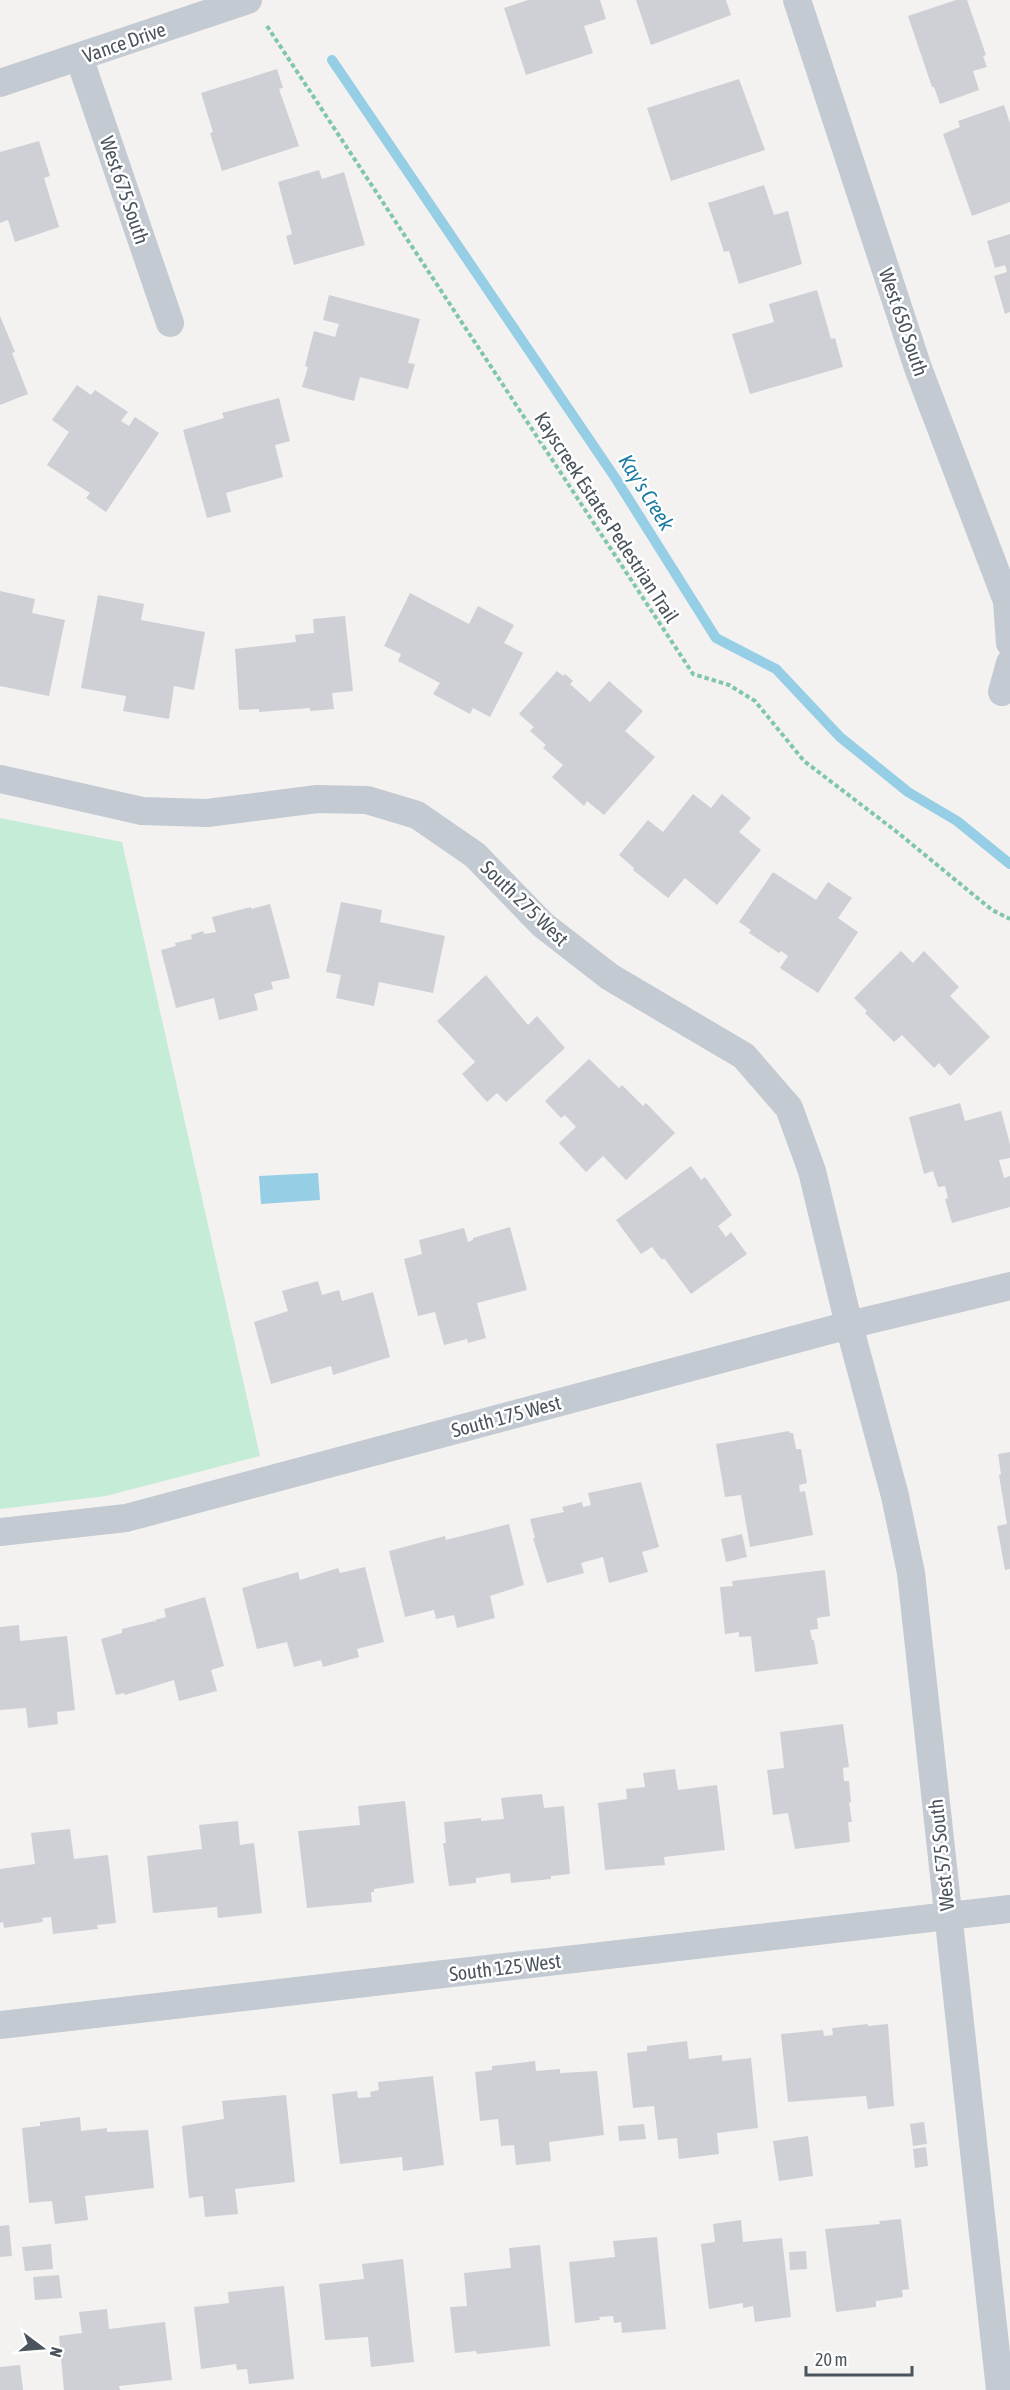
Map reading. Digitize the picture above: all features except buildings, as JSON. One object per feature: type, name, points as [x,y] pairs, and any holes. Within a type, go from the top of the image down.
[{"type":"street","name":"Vance Drive","points":[[0,83],[248,0]]},
{"type":"street","name":"West 650 South","points":[[797,0],[918,368],[1007,601],[1010,643]]},
{"type":"street","name":"West 675 South","points":[[80,57],[170,323]]},
{"type":"street","points":[[1002,692],[1010,663]]},
{"type":"street","name":"South 275 West","points":[[0,779],[142,811],[207,813],[317,799],[367,800],[417,814],[475,855],[543,926],[610,977],[744,1056],[789,1108],[812,1172],[849,1325]]},
{"type":"street","name":"South 175 West","points":[[0,1532],[126,1518],[849,1325],[1010,1286]]},
{"type":"street","name":"West 575 South","points":[[849,1325],[895,1496],[910,1573],[1000,2390]]},
{"type":"street","name":"South 125 West","points":[[0,2025],[1010,1910]]},
{"type":"path","name":"Kayscreek Estates Pedestrian Trail","points":[[274,37],[693,674],[729,684],[755,701],[804,761],[897,832],[992,910],[1010,919]]},
{"type":"green space","points":[[0,818],[122,842],[260,1456],[106,1496],[0,1509]]},
{"type":"water","points":[[318,1173],[320,1200],[261,1204],[259,1176]]},
{"type":"waterway","name":"Kay's Creek","points":[[332,60],[616,479],[716,638],[776,669],[840,737],[908,792],[957,821],[1010,864]]}]
